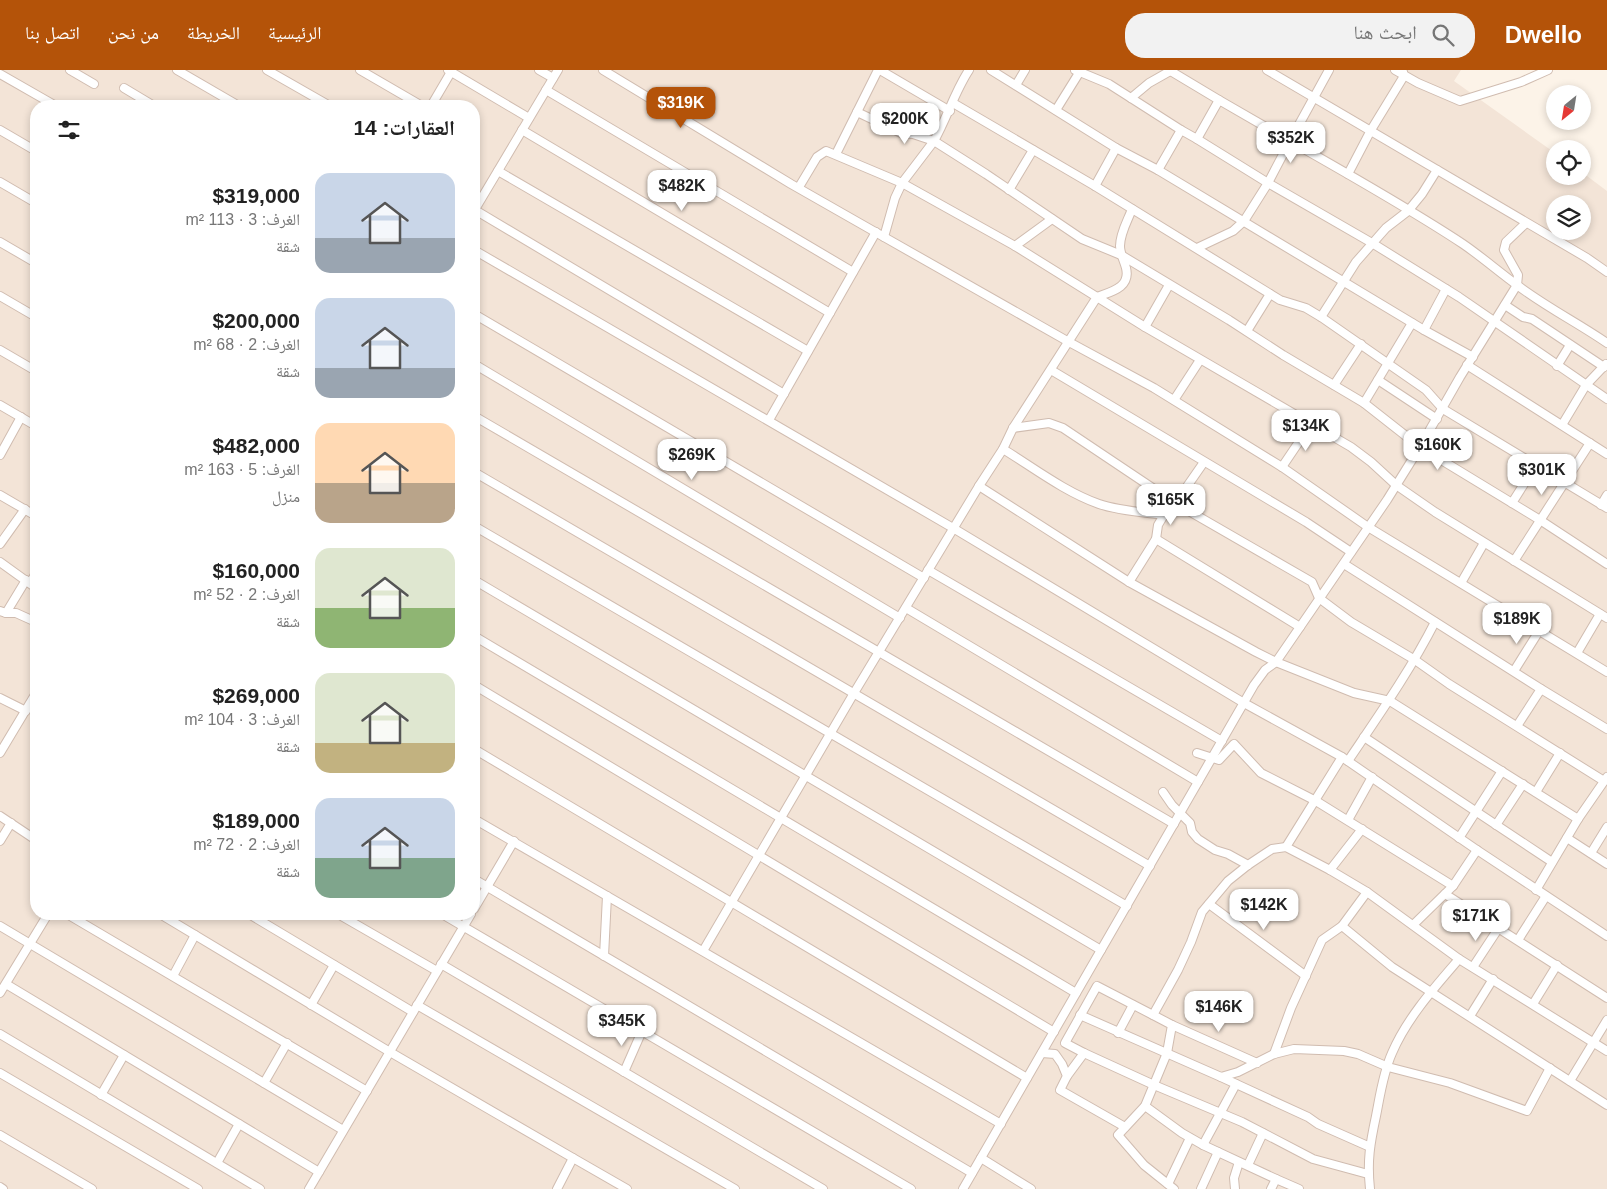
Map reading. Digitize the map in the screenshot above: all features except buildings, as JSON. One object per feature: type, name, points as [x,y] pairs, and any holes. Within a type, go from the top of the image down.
[{"type":"street","points":[[70,70],[94,84]]},
{"type":"street","points":[[177,70],[229,100]]},
{"type":"street","points":[[267,70],[320,100]]},
{"type":"street","points":[[360,70],[412,100]]},
{"type":"street","points":[[539,70],[553,78]]},
{"type":"street","points":[[480,201],[558,70]]},
{"type":"street","points":[[603,70],[884,237],[1174,400],[1282,467],[1368,527],[1607,672]]},
{"type":"street","points":[[836,154],[879,70],[1033,150],[1270,294],[1285,302],[1306,308],[1426,390],[1443,409],[1604,506],[1607,495]]},
{"type":"street","points":[[884,237],[895,198],[902,183],[934,141],[969,70]]},
{"type":"street","points":[[991,70],[1116,148],[1158,170],[1412,323],[1473,357]]},
{"type":"street","points":[[1016,85],[1025,70]]},
{"type":"street","points":[[1131,98],[1149,83],[1170,70],[1348,174],[1475,252],[1554,311],[1607,343]]},
{"type":"street","points":[[1267,70],[1607,272]]},
{"type":"street","points":[[1196,248],[1233,231],[1244,221],[1268,183],[1329,70]]},
{"type":"street","points":[[1395,70],[1460,100],[1521,82],[1548,70]]},
{"type":"street","points":[[434,100],[449,71],[529,118]]},
{"type":"street","points":[[1056,110],[1077,71],[1109,84],[1268,183],[1372,243],[1446,289],[1607,399]]},
{"type":"street","points":[[1348,174],[1403,73]]},
{"type":"street","points":[[0,74],[46,100]]},
{"type":"street","points":[[124,88],[144,100]]},
{"type":"street","points":[[546,90],[854,272]]},
{"type":"street","points":[[1197,139],[1219,100]]},
{"type":"street","points":[[857,112],[900,133],[919,135],[934,141],[1090,244],[1121,255],[1364,403],[1420,447],[1540,520],[1607,564]]},
{"type":"street","points":[[0,130],[30,148]]},
{"type":"street","points":[[522,130],[830,313]]},
{"type":"street","points":[[1158,170],[1181,130]]},
{"type":"street","points":[[1095,186],[1116,148]]},
{"type":"street","points":[[1009,190],[1033,150]]},
{"type":"street","points":[[799,187],[817,157],[826,151],[902,183],[1015,246],[1200,360],[1351,447],[1396,485],[1514,562],[1604,616],[1577,653]]},
{"type":"street","points":[[1320,317],[1372,243],[1386,228],[1408,211],[1438,170]]},
{"type":"street","points":[[498,171],[808,351]]},
{"type":"street","points":[[0,182],[30,200]]},
{"type":"street","points":[[703,951],[854,693],[953,528],[1003,449],[1013,428],[1097,297],[1121,288],[1127,271],[1121,255],[1120,240],[1132,209]]},
{"type":"street","points":[[480,215],[784,394]]},
{"type":"street","points":[[1015,246],[1052,219]]},
{"type":"street","points":[[963,1189],[1261,675],[1276,662],[1396,485],[1517,285],[1518,275],[1504,250],[1506,242],[1526,223]]},
{"type":"street","points":[[769,420],[876,232]]},
{"type":"street","points":[[0,242],[30,260]]},
{"type":"street","points":[[480,253],[953,528],[1244,703],[1345,759],[1459,838],[1607,936]]},
{"type":"street","points":[[1145,327],[1169,285]]},
{"type":"street","points":[[1424,330],[1446,289]]},
{"type":"street","points":[[1247,331],[1270,294]]},
{"type":"street","points":[[0,296],[30,314]]},
{"type":"street","points":[[1505,305],[1522,317],[1532,319],[1570,345],[1606,365],[1586,385],[1562,425]]},
{"type":"street","points":[[480,318],[924,578]]},
{"type":"street","points":[[1364,403],[1412,323]]},
{"type":"street","points":[[1334,385],[1361,344]]},
{"type":"street","points":[[1557,366],[1570,345]]},
{"type":"street","points":[[0,350],[30,368]]},
{"type":"street","points":[[1174,400],[1200,360]]},
{"type":"street","points":[[1467,365],[1607,454]]},
{"type":"street","points":[[480,368],[900,618]]},
{"type":"street","points":[[1051,370],[1306,522],[1351,552]]},
{"type":"street","points":[[1378,380],[1437,419]]},
{"type":"street","points":[[0,405],[30,422]]},
{"type":"street","points":[[0,456],[21,417]]},
{"type":"street","points":[[480,419],[1174,824]]},
{"type":"street","points":[[1013,428],[1049,423],[1057,425],[1080,438],[1175,503],[1312,582],[1319,598],[1351,622],[1415,660],[1560,753],[1606,779],[1578,819],[1536,890]]},
{"type":"street","points":[[1282,467],[1311,424]]},
{"type":"street","points":[[1514,562],[1590,443]]},
{"type":"street","points":[[1003,449],[1070,490],[1098,504],[1122,510],[1164,515]]},
{"type":"street","points":[[1129,582],[1156,539],[1158,525],[1164,515],[1175,503],[1204,462]]},
{"type":"street","points":[[1512,503],[1536,465]]},
{"type":"street","points":[[480,475],[1150,866]]},
{"type":"street","points":[[979,486],[1129,582],[1234,641],[1276,662],[1354,693],[1390,701],[1578,819]]},
{"type":"street","points":[[0,495],[30,512]]},
{"type":"street","points":[[0,544],[25,509]]},
{"type":"street","points":[[480,530],[1127,906]]},
{"type":"street","points":[[1156,539],[1300,627]]},
{"type":"street","points":[[1461,583],[1484,543]]},
{"type":"street","points":[[0,562],[30,583]]},
{"type":"street","points":[[1344,564],[1541,689],[1606,726]]},
{"type":"street","points":[[928,570],[1222,741]]},
{"type":"street","points":[[480,584],[1101,950]]},
{"type":"street","points":[[3,612],[30,585]]},
{"type":"street","points":[[906,608],[1198,782]]},
{"type":"street","points":[[3,612],[16,613],[30,619]]},
{"type":"street","points":[[1286,847],[1345,759],[1364,737],[1390,701],[1435,622]]},
{"type":"street","points":[[1514,671],[1539,631]]},
{"type":"street","points":[[480,640],[1076,993]]},
{"type":"street","points":[[480,689],[1054,1032]]},
{"type":"street","points":[[1517,726],[1541,689]]},
{"type":"street","points":[[0,698],[26,711]]},
{"type":"street","points":[[0,753],[30,704]]},
{"type":"street","points":[[1364,737],[1552,862]]},
{"type":"street","points":[[1197,752],[1219,760],[1234,744],[1260,773],[1316,801],[1453,886]]},
{"type":"street","points":[[1536,792],[1560,753]]},
{"type":"street","points":[[480,754],[1027,1078]]},
{"type":"street","points":[[1459,838],[1502,770]]},
{"type":"street","points":[[1348,820],[1372,777]]},
{"type":"street","points":[[1496,825],[1523,784]]},
{"type":"street","points":[[1599,789],[1607,794]]},
{"type":"street","points":[[1163,792],[1190,823],[1192,832],[1198,839],[1215,850],[1228,854],[1248,865]]},
{"type":"street","points":[[0,816],[30,836]]},
{"type":"street","points":[[480,822],[1001,1124]]},
{"type":"street","points":[[0,840],[11,823]]},
{"type":"street","points":[[1591,853],[1607,827]]},
{"type":"street","points":[[1330,870],[1362,829]]},
{"type":"street","points":[[1567,838],[1607,864]]},
{"type":"street","points":[[480,898],[514,841]]},
{"type":"street","points":[[1153,1014],[1178,970],[1198,921],[1228,881],[1272,849],[1286,847],[1330,870],[1366,892],[1459,959],[1607,1051]]},
{"type":"street","points":[[1413,925],[1453,886],[1477,850]]},
{"type":"street","points":[[480,882],[972,1173]]},
{"type":"street","points":[[1274,1054],[1291,1008],[1322,940],[1342,926],[1366,892]]},
{"type":"street","points":[[1445,894],[1607,998]]},
{"type":"street","points":[[604,956],[607,896]]},
{"type":"street","points":[[1518,940],[1546,896]]},
{"type":"street","points":[[1210,904],[1306,976]]},
{"type":"street","points":[[0,994],[44,920]]},
{"type":"street","points":[[77,920],[367,1091]]},
{"type":"street","points":[[170,920],[390,1052],[627,1189]]},
{"type":"street","points":[[259,920],[735,1189]]},
{"type":"street","points":[[349,920],[624,1072],[812,1186],[823,1189]]},
{"type":"street","points":[[453,920],[911,1189]]},
{"type":"street","points":[[309,1189],[468,920]]},
{"type":"street","points":[[0,926],[343,1130]]},
{"type":"street","points":[[1342,926],[1392,967],[1607,1105]]},
{"type":"street","points":[[1473,967],[1498,929]]},
{"type":"street","points":[[173,976],[195,935]]},
{"type":"street","points":[[1370,1189],[1368,1174],[1370,1147],[1380,1091],[1391,1055],[1400,1037],[1431,992],[1459,959]]},
{"type":"street","points":[[311,1004],[334,964]]},
{"type":"street","points":[[1533,1004],[1557,965]]},
{"type":"street","points":[[1470,1016],[1493,979]]},
{"type":"street","points":[[6,984],[319,1172]]},
{"type":"street","points":[[1257,1063],[1172,1025],[1097,986],[1065,1043],[1154,1085],[1219,1112],[1313,1159],[1368,1174]]},
{"type":"street","points":[[1118,1033],[1133,1005]]},
{"type":"street","points":[[1080,1016],[1221,1077],[1370,1147]]},
{"type":"street","points":[[1570,1081],[1607,1020]]},
{"type":"street","points":[[1172,1025],[1167,1053],[1145,1106],[1118,1135],[1144,1165],[1171,1187],[1190,1138]]},
{"type":"street","points":[[624,1072],[642,1031]]},
{"type":"street","points":[[0,1034],[260,1189]]},
{"type":"street","points":[[264,1083],[287,1043]]},
{"type":"street","points":[[1221,1077],[1238,1072],[1274,1054],[1294,1049],[1344,1051],[1358,1054],[1388,1067],[1450,1083],[1527,1111],[1550,1068]]},
{"type":"street","points":[[1042,1053],[1055,1054],[1067,1076]]},
{"type":"street","points":[[1084,1053],[1067,1076],[1060,1090],[1124,1127]]},
{"type":"street","points":[[101,1094],[124,1055]]},
{"type":"street","points":[[0,1073],[198,1189]]},
{"type":"street","points":[[1203,1145],[1219,1112],[1236,1084]]},
{"type":"street","points":[[1145,1106],[1190,1138],[1299,1189]]},
{"type":"street","points":[[217,1163],[239,1124]]},
{"type":"street","points":[[1248,1165],[1263,1133]]},
{"type":"street","points":[[0,1135],[92,1189]]},
{"type":"street","points":[[1201,1189],[1218,1152]]},
{"type":"street","points":[[559,1188],[573,1158]]},
{"type":"street","points":[[981,1158],[1031,1189]]},
{"type":"street","points":[[1235,1189],[1234,1178],[1240,1162]]},
{"type":"street","points":[[1271,1189],[1276,1179]]},
{"type":"shaded area","points":[[0,70],[1461,70],[1454,81],[1546,147],[1546,185],[1591,185],[1591,179],[1607,191],[1607,1189],[0,1189]]}]
